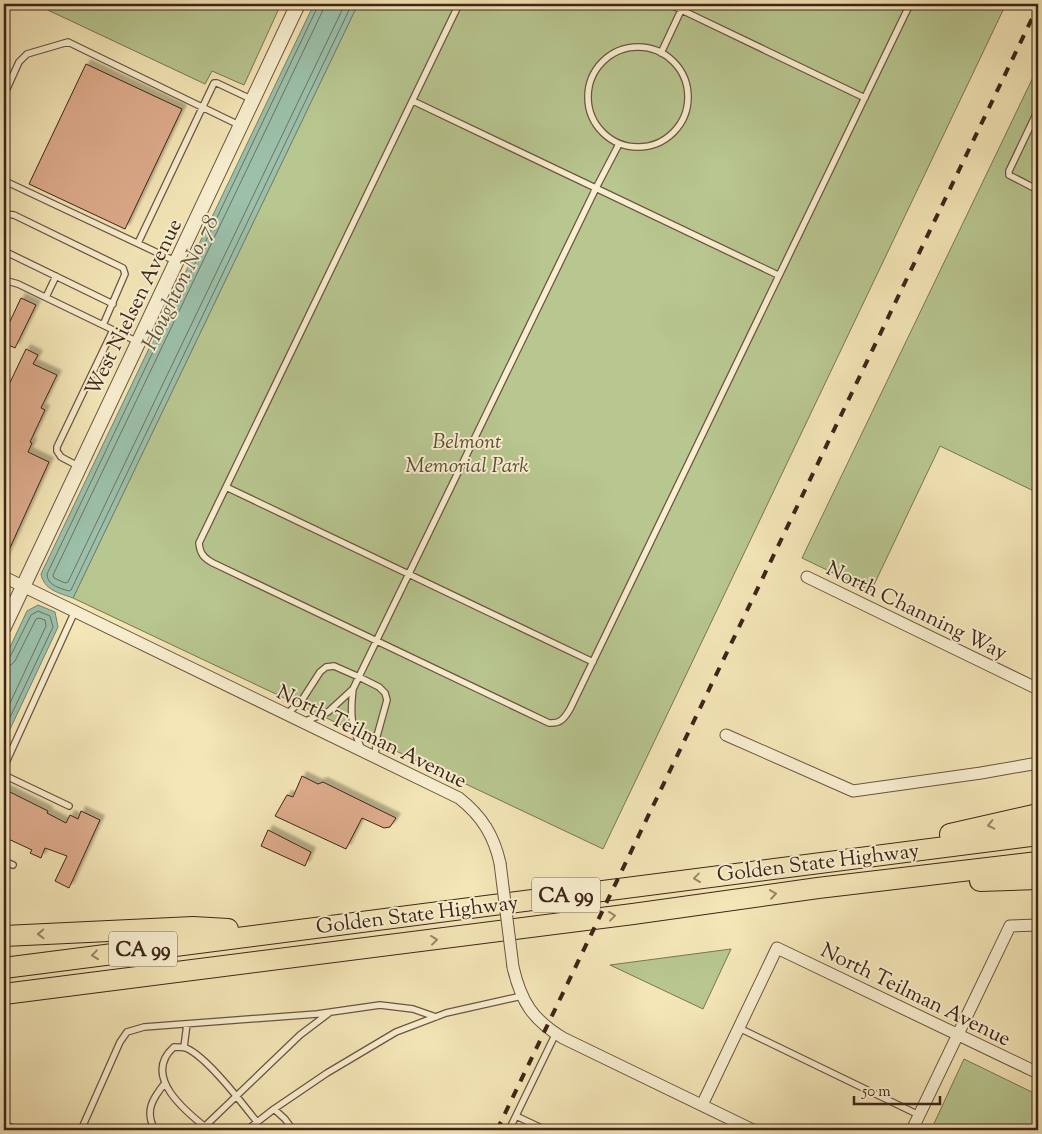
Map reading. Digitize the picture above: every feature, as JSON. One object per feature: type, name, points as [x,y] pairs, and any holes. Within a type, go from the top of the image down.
[{"type":"highway","points":[[850,858],[1038,814]]},
{"type":"highway","name":"Golden State Highway","points":[[4,968],[1038,835]]},
{"type":"highway","name":"Golden State Highway","points":[[4,994],[386,946],[818,888],[1038,862]]},
{"type":"highway","points":[[818,888],[1038,878]]},
{"type":"highway","points":[[4,936],[193,927],[282,931]]},
{"type":"highway","points":[[4,1009],[386,946]]},
{"type":"street","name":"West Nielsen Avenue","points":[[4,627],[298,4]]},
{"type":"street","name":"North Teilman Avenue","points":[[4,577],[445,790],[470,807],[479,816],[490,833],[498,852],[513,967],[522,996],[540,1022],[560,1036],[753,1130]]},
{"type":"street","name":"North Channing Way","points":[[807,577],[1038,689]]},
{"type":"street","points":[[726,735],[853,791],[981,773],[1038,762]]},
{"type":"street","points":[[912,1130],[1010,926],[1038,925]]},
{"type":"street","name":"North Teilman Avenue","points":[[738,1028],[777,948],[1038,1073]]},
{"type":"street","points":[[702,1105],[738,1028]]},
{"type":"lane","points":[[459,4],[199,543],[200,552],[205,558],[548,723],[556,724],[564,719],[593,662],[910,4]]},
{"type":"lane","points":[[669,4],[682,7],[865,98]]},
{"type":"lane","points":[[661,53],[682,7]]},
{"type":"lane","points":[[4,95],[19,62],[27,54],[68,42],[241,126]]},
{"type":"lane","points":[[639,47],[661,53],[675,63],[683,74],[688,94],[686,114],[680,126],[659,143],[646,147],[632,148],[619,144],[602,132],[591,115],[588,101],[593,74],[601,63],[612,54],[625,49],[639,47]]},
{"type":"lane","points":[[138,243],[214,83],[253,100]]},
{"type":"lane","points":[[413,101],[778,275]]},
{"type":"lane","points":[[1038,110],[1009,171],[1009,175],[1014,179],[1038,190]]},
{"type":"lane","points":[[303,722],[328,712],[353,689],[619,144]]},
{"type":"lane","points":[[4,179],[6,182],[177,261]]},
{"type":"lane","points":[[4,217],[6,214],[14,215],[122,268],[125,274],[103,325]]},
{"type":"lane","points":[[4,251],[113,304]]},
{"type":"lane","points":[[46,298],[56,276]]},
{"type":"lane","points":[[4,280],[18,284],[138,342]]},
{"type":"lane","points":[[79,467],[61,457],[57,447],[113,330]]},
{"type":"lane","points":[[226,487],[593,662]]},
{"type":"lane","points":[[4,767],[75,611]]},
{"type":"lane","points":[[288,714],[302,700],[320,672],[326,667],[334,666],[380,687],[388,700],[377,736],[375,756]]},
{"type":"lane","points":[[353,689],[351,717],[353,730],[362,750]]},
{"type":"lane","points":[[4,775],[69,806]]},
{"type":"lane","points":[[4,860],[13,865]]},
{"type":"lane","points":[[247,1130],[327,1073],[396,1032],[446,1013],[522,996]]},
{"type":"lane","points":[[81,1130],[120,1042],[127,1032],[144,1027],[246,1021],[380,1005],[412,1009],[436,1017]]},
{"type":"lane","points":[[258,1122],[236,1095],[211,1068],[193,1052],[184,1047],[174,1047],[167,1054],[162,1070],[168,1091],[205,1129],[236,1095],[300,1035],[331,1012]]},
{"type":"lane","points":[[184,1047],[187,1024]]},
{"type":"lane","points":[[738,1028],[919,1115]]},
{"type":"lane","points":[[509,1130],[560,1036]]},
{"type":"lane","points":[[155,1130],[149,1119],[152,1100],[165,1083]]},
{"type":"lane","points":[[274,1109],[293,1130]]},
{"type":"lane","points":[[516,1116],[546,1130]]},
{"type":"lane","points":[[4,1124],[20,1130]]},
{"type":"green space","points":[[35,4],[281,4],[244,85],[212,71],[205,84]]},
{"type":"green space","name":"Belmont Memorial Park","points":[[358,4],[1006,4],[603,849],[73,598]]},
{"type":"green space","points":[[1038,67],[1038,493],[940,446],[871,591],[802,558]]},
{"type":"green space","points":[[731,949],[703,1009],[610,965]]},
{"type":"green space","points":[[964,1059],[1038,1095],[1038,1130],[931,1130]]},
{"type":"water","points":[[314,4],[358,4],[73,598],[58,592],[45,584],[41,574]]},
{"type":"water","points":[[38,605],[55,612],[58,627],[4,742],[4,660],[27,611]]},
{"type":"building","points":[[86,64],[182,109],[125,229],[29,184]]},
{"type":"building","points":[[21,298],[36,305],[15,348],[4,343],[4,334]]},
{"type":"building","points":[[26,349],[38,355],[33,364],[57,375],[41,408],[45,410],[30,442],[32,443],[28,452],[49,462],[4,561],[4,395]]},
{"type":"building","points":[[302,776],[318,784],[323,782],[396,818],[390,827],[384,828],[362,818],[346,849],[275,816],[287,795],[293,797]]},
{"type":"building","points":[[4,789],[48,811],[47,813],[66,823],[70,815],[78,819],[81,811],[100,820],[69,888],[55,881],[67,856],[45,848],[41,858],[30,853],[32,850],[4,837]]},
{"type":"building","points":[[268,830],[311,852],[305,866],[261,846]]},
{"type":"railway","points":[[497,1130],[1038,6]]},
{"type":"water label","name":"Houghton No. 78","points":[[179,282]]}]
